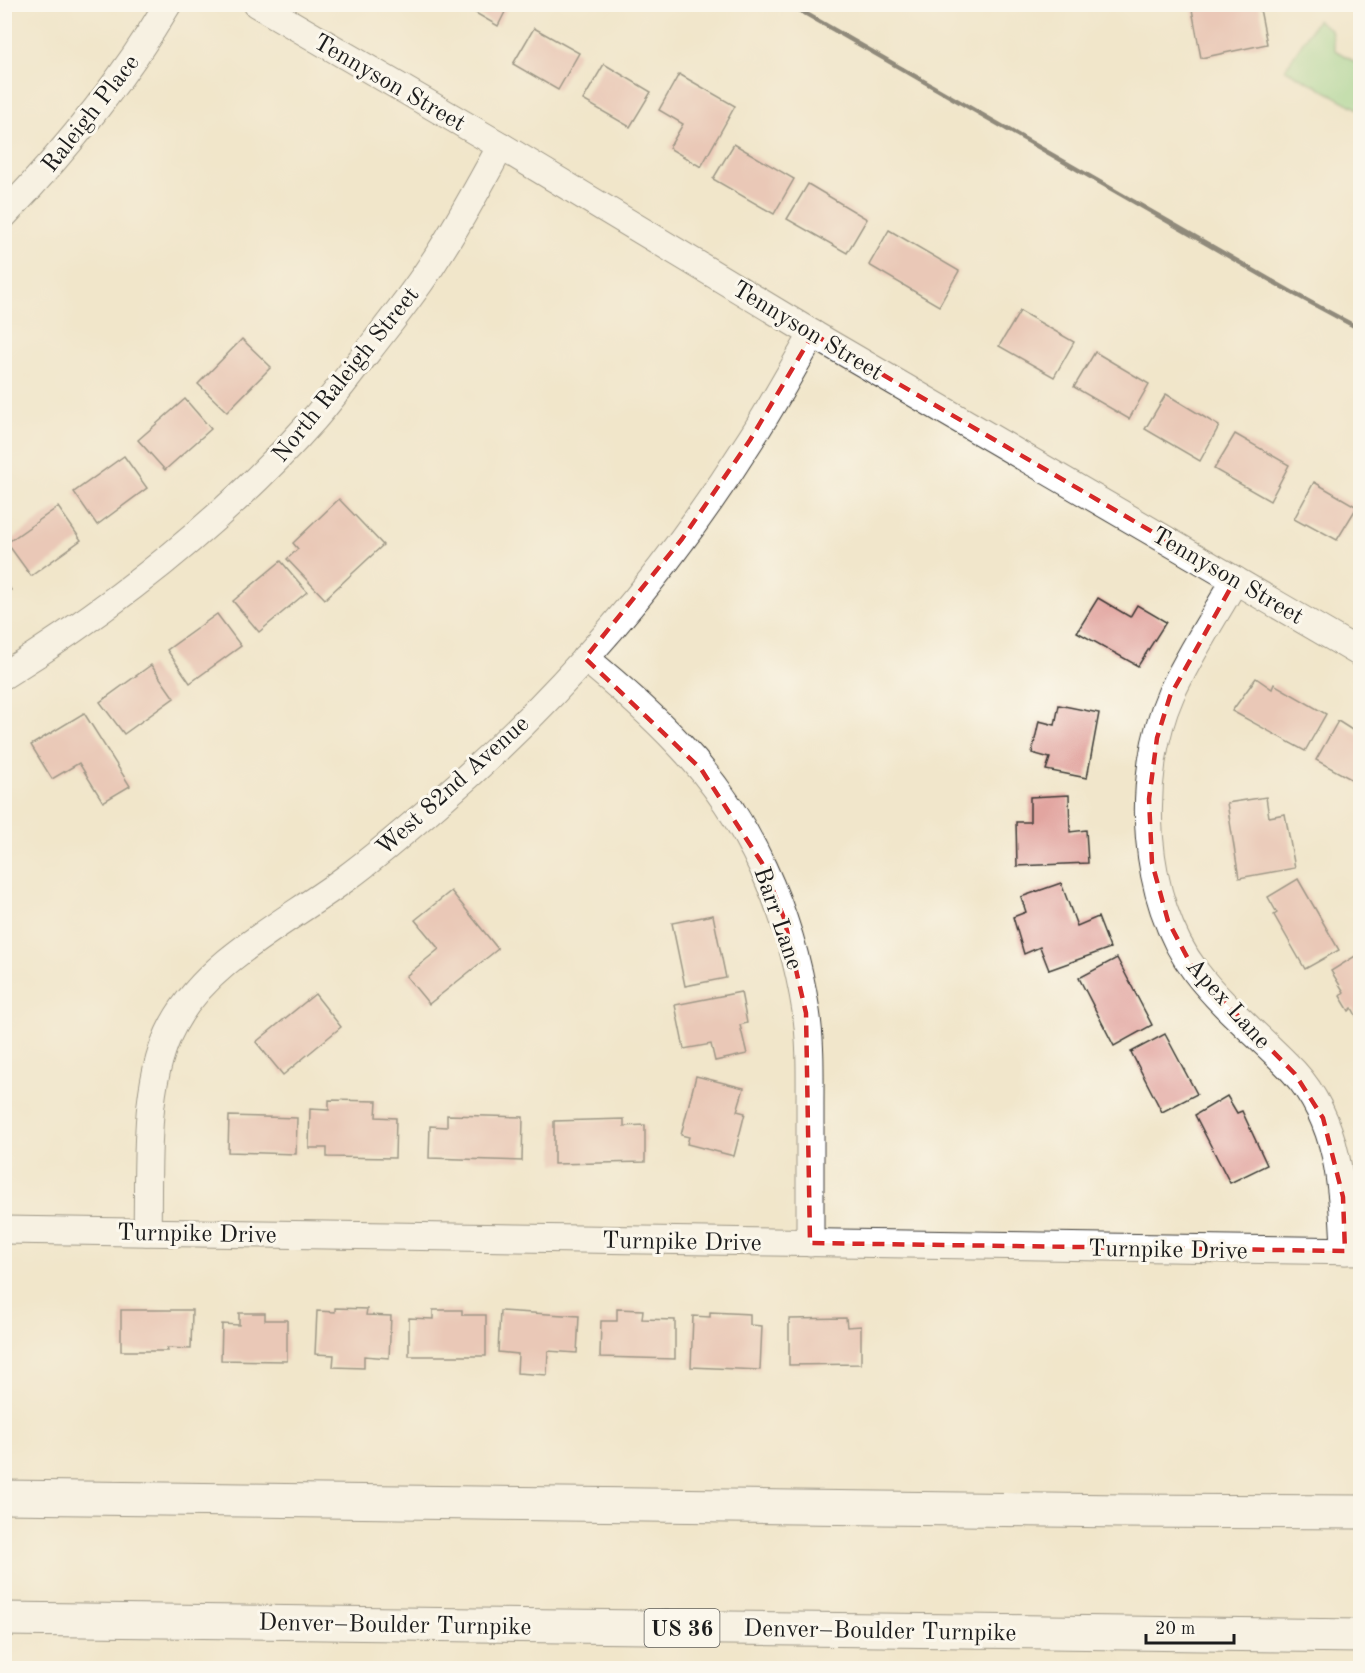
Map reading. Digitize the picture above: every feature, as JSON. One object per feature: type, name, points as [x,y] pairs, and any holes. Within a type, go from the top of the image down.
[{"type":"highway","points":[[4,1497],[1360,1512]]},
{"type":"highway","name":"Denver–Boulder Turnpike","points":[[4,1619],[1360,1636]]},
{"type":"street","name":"Raleigh Place","points":[[4,215],[48,169],[88,121],[122,76],[168,4]]},
{"type":"street","name":"Tennyson Street","points":[[257,4],[501,146],[813,334],[1360,653]]},
{"type":"street","name":"North Raleigh Street","points":[[4,675],[79,626],[173,554],[229,506],[316,417],[417,286],[459,221],[501,146]]},
{"type":"street","name":"West 82nd Avenue","points":[[147,1232],[151,1096],[164,1045],[183,1009],[208,979],[246,947],[347,878],[439,802],[492,753],[585,658],[618,622],[682,539],[750,440],[813,334]]},
{"type":"street","name":"Apex Lane","points":[[1235,580],[1170,696],[1157,738],[1151,769],[1149,799],[1152,863],[1168,921],[1179,947],[1214,993],[1296,1074],[1311,1095],[1323,1118],[1334,1147],[1353,1251]]},
{"type":"street","name":"Barr Lane","points":[[585,658],[627,693],[680,744],[701,769],[725,800],[762,863],[780,907],[806,1013],[809,1054],[810,1243]]},
{"type":"street","name":"Turnpike Drive","points":[[4,1230],[1353,1251]]},
{"type":"highlighted area","points":[[813,334],[1235,580],[1170,696],[1157,738],[1149,799],[1152,863],[1168,921],[1195,972],[1295,1074],[1323,1118],[1343,1197],[1345,1251],[810,1243],[806,1013],[784,918],[762,863],[701,769],[585,658],[682,539],[750,440]]},
{"type":"green space","points":[[1317,20],[1331,30],[1335,50],[1360,65],[1360,110],[1285,69]]},
{"type":"building","points":[[460,4],[509,4],[498,26]]},
{"type":"building","points":[[1191,4],[1259,4],[1267,44],[1201,58]]},
{"type":"building","points":[[534,28],[579,53],[558,90],[513,64]]},
{"type":"building","points":[[604,64],[651,92],[630,127],[583,100]]},
{"type":"building","points":[[679,74],[735,106],[701,167],[669,148],[683,124],[659,110]]},
{"type":"building","points":[[734,144],[794,179],[774,214],[713,179]]},
{"type":"building","points":[[808,184],[867,219],[847,253],[787,219]]},
{"type":"building","points":[[889,230],[959,271],[939,306],[869,265]]},
{"type":"building","points":[[1020,311],[1074,342],[1054,377],[999,346]]},
{"type":"building","points":[[242,339],[271,367],[227,412],[198,384]]},
{"type":"building","points":[[1095,352],[1149,384],[1129,419],[1074,387]]},
{"type":"building","points":[[1166,394],[1219,426],[1200,461],[1145,429]]},
{"type":"building","points":[[185,399],[211,429],[165,470],[138,440]]},
{"type":"building","points":[[1235,434],[1289,465],[1270,501],[1214,469]]},
{"type":"building","points":[[124,456],[147,488],[97,525],[74,492]]},
{"type":"building","points":[[1314,482],[1357,507],[1337,540],[1294,519]]},
{"type":"building","points":[[339,499],[383,545],[325,599],[287,559],[298,549],[293,543]]},
{"type":"building","points":[[58,507],[81,540],[31,576],[7,543]]},
{"type":"building","points":[[281,561],[307,592],[259,632],[233,601]]},
{"type":"building","points":[[4,579],[11,590],[4,594]]},
{"type":"building","points":[[1098,598],[1130,617],[1137,605],[1166,622],[1138,666],[1077,632]]},
{"type":"building","points":[[217,614],[241,646],[190,683],[167,650]]},
{"type":"building","points":[[151,665],[174,698],[124,734],[100,702]]},
{"type":"building","points":[[1256,678],[1272,689],[1274,684],[1326,714],[1305,751],[1232,711]]},
{"type":"building","points":[[1059,705],[1099,713],[1087,778],[1046,770],[1050,758],[1032,753],[1039,721],[1055,725]]},
{"type":"building","points":[[84,713],[130,786],[103,802],[79,763],[52,779],[31,745]]},
{"type":"building","points":[[1338,721],[1360,735],[1360,784],[1316,760]]},
{"type":"building","points":[[1069,795],[1070,832],[1086,830],[1088,863],[1017,866],[1016,822],[1030,822],[1030,797]]},
{"type":"building","points":[[1266,797],[1269,817],[1285,814],[1295,868],[1239,878],[1227,803]]},
{"type":"building","points":[[1298,879],[1339,950],[1305,969],[1274,915],[1277,913],[1268,897]]},
{"type":"building","points":[[1061,883],[1077,926],[1098,917],[1110,948],[1049,970],[1040,947],[1024,954],[1013,917],[1026,912],[1021,897]]},
{"type":"building","points":[[451,891],[498,949],[429,1004],[406,976],[439,949],[415,920]]},
{"type":"building","points":[[713,915],[726,978],[685,986],[672,923]]},
{"type":"building","points":[[1360,953],[1360,1023],[1352,1008],[1349,1011],[1340,996],[1344,992],[1331,971]]},
{"type":"building","points":[[1117,958],[1152,1025],[1114,1046],[1079,978]]},
{"type":"building","points":[[741,992],[747,1023],[740,1025],[747,1054],[715,1061],[711,1044],[684,1049],[675,1005]]},
{"type":"building","points":[[315,994],[341,1027],[283,1075],[256,1042]]},
{"type":"building","points":[[1165,1034],[1197,1094],[1162,1112],[1131,1052]]},
{"type":"building","points":[[696,1076],[744,1088],[737,1111],[745,1113],[734,1156],[687,1144],[689,1137],[681,1135]]},
{"type":"building","points":[[1227,1096],[1237,1113],[1242,1111],[1267,1165],[1230,1183],[1195,1115]]},
{"type":"building","points":[[329,1100],[377,1101],[376,1117],[396,1118],[395,1158],[327,1157],[327,1148],[309,1148],[310,1109],[329,1110]]},
{"type":"building","points":[[447,1115],[523,1117],[522,1161],[429,1158],[430,1126],[447,1127]]},
{"type":"building","points":[[229,1116],[297,1118],[296,1154],[228,1152]]},
{"type":"building","points":[[624,1119],[624,1126],[645,1125],[645,1162],[554,1164],[554,1121]]},
{"type":"building","points":[[335,1308],[367,1309],[366,1315],[391,1316],[389,1358],[364,1356],[364,1368],[333,1367],[334,1355],[315,1354],[317,1311],[335,1312]]},
{"type":"building","points":[[617,1309],[643,1310],[642,1319],[675,1320],[675,1359],[600,1357],[601,1321],[617,1321]]},
{"type":"building","points":[[121,1310],[192,1310],[191,1349],[121,1351]]},
{"type":"building","points":[[433,1310],[462,1310],[462,1315],[486,1315],[486,1356],[409,1356],[409,1318],[433,1319]]},
{"type":"building","points":[[500,1311],[579,1316],[577,1353],[548,1351],[547,1375],[517,1373],[518,1354],[498,1352]]},
{"type":"building","points":[[710,1312],[750,1314],[750,1325],[762,1326],[760,1370],[691,1367],[693,1316],[710,1317]]},
{"type":"building","points":[[239,1313],[265,1313],[265,1320],[287,1320],[287,1361],[221,1360],[222,1324],[239,1325]]},
{"type":"building","points":[[846,1318],[847,1327],[861,1326],[861,1364],[789,1365],[789,1319]]},
{"type":"railway","points":[[789,4],[1293,293],[1360,329]]}]
